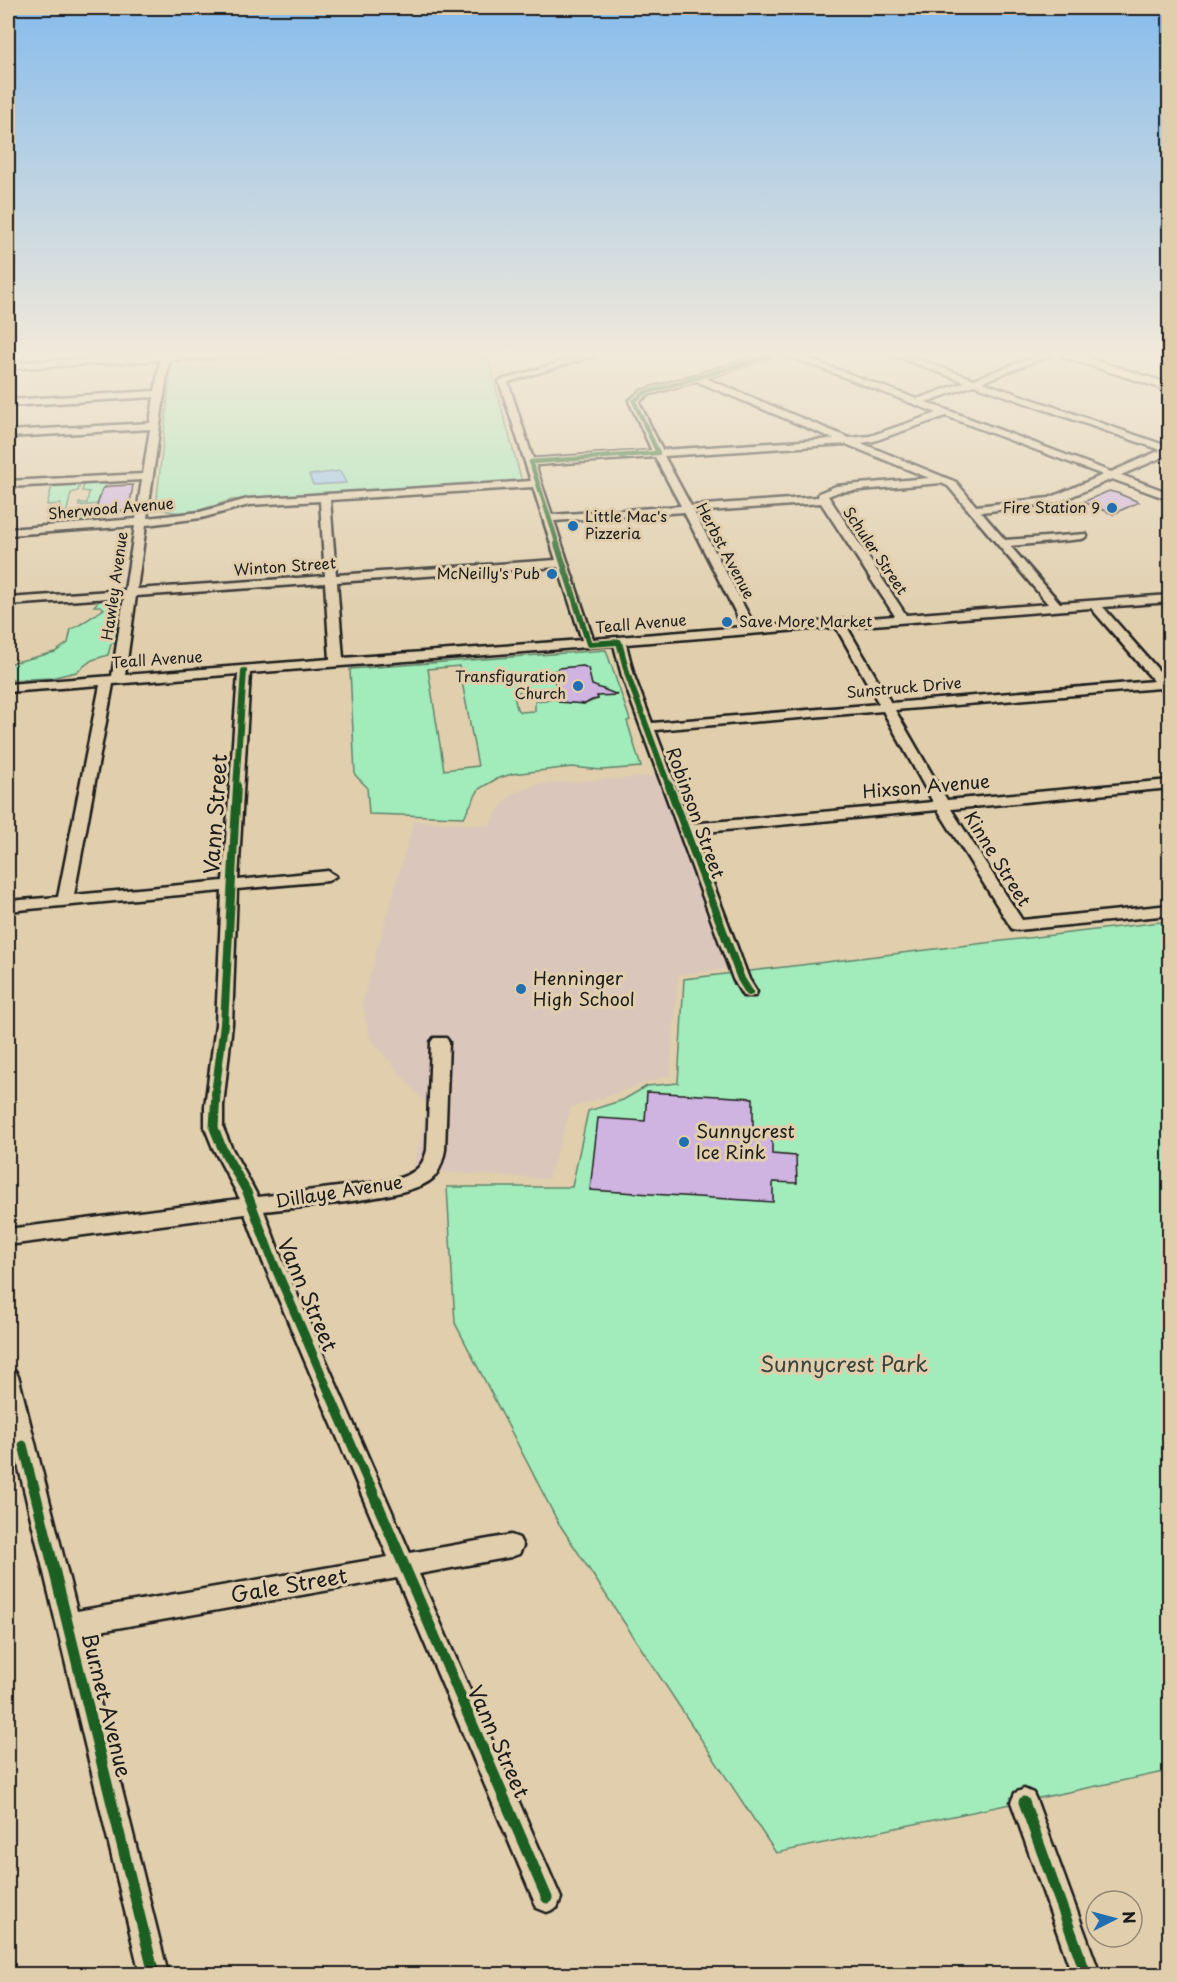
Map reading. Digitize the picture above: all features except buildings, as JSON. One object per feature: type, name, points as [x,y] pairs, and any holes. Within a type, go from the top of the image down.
[{"type":"street","name":"Hawley Avenue","points":[[65,900],[131,593],[152,447]]},
{"type":"street","points":[[526,447],[589,644]]},
{"type":"street","name":"Herbst Avenue","points":[[655,447],[751,631]]},
{"type":"street","points":[[531,462],[747,447]]},
{"type":"street","points":[[867,447],[952,484],[976,509],[1058,607]]},
{"type":"street","points":[[1038,447],[1170,497]]},
{"type":"street","points":[[976,509],[1052,501],[1169,450]]},
{"type":"street","points":[[8,484],[147,477]]},
{"type":"street","points":[[549,518],[824,500],[823,495],[836,489],[943,480]]},
{"type":"street","name":"Sherwood Avenue","points":[[8,532],[193,517],[248,502],[537,484]]},
{"type":"street","points":[[325,497],[337,664]]},
{"type":"street","name":"Schuler Street","points":[[824,500],[903,619]]},
{"type":"street","points":[[1003,543],[1082,536]]},
{"type":"street","name":"Winton Street","points":[[8,601],[564,562]]},
{"type":"street","name":"Teall Avenue","points":[[8,688],[1170,598]]},
{"type":"street","points":[[1094,604],[1167,687]]},
{"type":"street","name":"Kinne Street","points":[[840,624],[942,805],[1018,925],[1170,910]]},
{"type":"street","name":"Robinson Street","points":[[620,642],[628,676],[741,979],[749,992]]},
{"type":"street","name":"Vann Street","points":[[244,671],[230,885],[224,1024],[214,1106],[214,1128],[252,1206],[273,1262],[402,1565],[547,1898]]},
{"type":"street","name":"Sunstruck Drive","points":[[647,727],[886,706],[1167,687]]},
{"type":"street","name":"Hixson Avenue","points":[[685,829],[1170,784]]},
{"type":"street","points":[[8,906],[328,876]]},
{"type":"street","name":"Dillaye Avenue","points":[[8,1237],[394,1187],[429,1173],[434,1166],[436,1150],[440,1042]]},
{"type":"street","name":"Burnet Avenue","points":[[8,1379],[16,1446],[68,1625],[154,1974]]},
{"type":"street","name":"Gale Street","points":[[68,1625],[511,1546]]},
{"type":"street","points":[[1024,1802],[1086,1974]]},
{"type":"shaded area","name":"Henninger High School","points":[[659,776],[726,969],[678,975],[670,1075],[571,1108],[548,1179],[413,1170],[428,1106],[370,1038],[362,1003],[414,821],[490,826],[498,810],[513,793],[540,784]]},
{"type":"green space","points":[[162,447],[512,447],[522,482],[231,500],[184,512],[174,512],[156,506]]},
{"type":"green space","points":[[107,482],[97,504],[79,506],[79,503],[87,503],[89,492],[82,491],[84,484]]},
{"type":"green space","points":[[80,484],[78,491],[71,493],[65,519],[86,518],[91,521],[57,524],[61,504],[47,505],[52,486]]},
{"type":"green space","points":[[112,599],[122,601],[124,604],[118,610],[121,615],[116,626],[117,641],[111,644],[108,655],[92,660],[76,672],[51,678],[8,680],[8,664],[55,652],[68,643],[71,629],[104,609],[101,606],[94,606],[99,601]]},
{"type":"green space","points":[[606,650],[630,720],[627,721],[641,767],[601,770],[572,767],[512,774],[496,779],[479,789],[464,817],[369,814],[367,787],[355,775],[350,669]],"holes":[[[459,666],[478,766],[444,770],[428,669]],[[558,668],[588,668],[586,685],[606,689],[606,692],[597,696],[598,699],[585,704],[560,702],[558,699],[535,701],[535,711],[520,712],[517,709],[513,692],[551,691],[551,689],[563,687],[559,674],[550,673]]]},
{"type":"green space","name":"Sunnycrest Park","points":[[1169,921],[1169,1771],[776,1853],[558,1522],[455,1323],[447,1187],[572,1187],[588,1111],[623,1100],[647,1086],[678,1083],[684,979]]},
{"type":"water","points":[[340,471],[346,483],[313,485],[309,475]]},
{"type":"cycle path","points":[[655,447],[658,453],[531,462],[589,644],[619,642],[628,676],[741,979],[749,992]]},
{"type":"cycle path","points":[[244,671],[230,885],[224,1024],[214,1106],[214,1128],[222,1148],[247,1192],[273,1262],[547,1898]]},
{"type":"cycle path","points":[[23,1445],[154,1974]]},
{"type":"cycle path","points":[[1024,1802],[1086,1974]]},
{"type":"place","name":"Fire Station 9","points":[[1112,508]]},
{"type":"place","name":"Little Mac's Pizzeria","points":[[573,526]]},
{"type":"place","name":"McNeilly's Pub","points":[[552,574]]},
{"type":"place","name":"Save More Market","points":[[727,622]]},
{"type":"place","name":"Transfiguration Church","points":[[578,686]]},
{"type":"place","name":"Henninger High School","points":[[521,989]]},
{"type":"place","name":"Sunnycrest Ice Rink","points":[[684,1142]]}]
